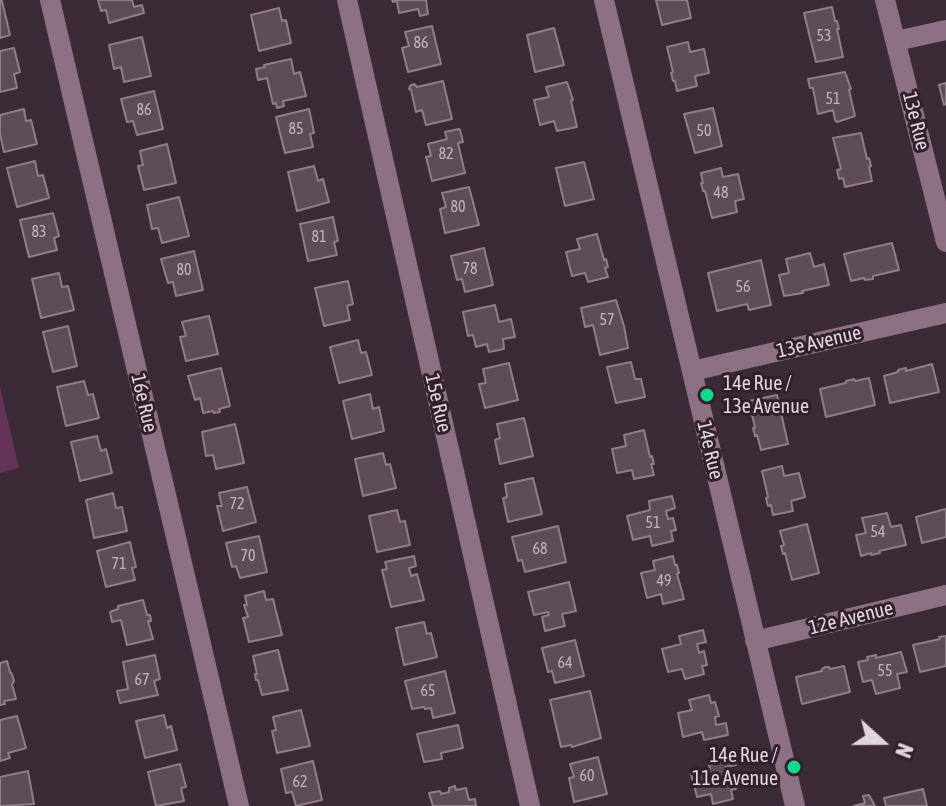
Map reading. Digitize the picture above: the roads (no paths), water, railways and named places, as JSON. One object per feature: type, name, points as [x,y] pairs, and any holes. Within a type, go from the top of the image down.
[{"type":"street","name":"16e Rue","points":[[50,0],[239,806]]},
{"type":"street","name":"15e Rue","points":[[347,0],[530,806]]},
{"type":"street","name":"14e Rue","points":[[604,0],[795,806]]},
{"type":"street","name":"13e Rue","points":[[885,0],[946,242]]},
{"type":"street","points":[[896,41],[946,30]]},
{"type":"street","name":"13e Avenue","points":[[692,371],[946,313]]},
{"type":"street","name":"12e Avenue","points":[[755,641],[946,595]]},
{"type":"place","name":"14e Rue / 13e Avenue","points":[[707,395]]},
{"type":"place","name":"14e Rue / 11e Avenue","points":[[794,767]]}]
